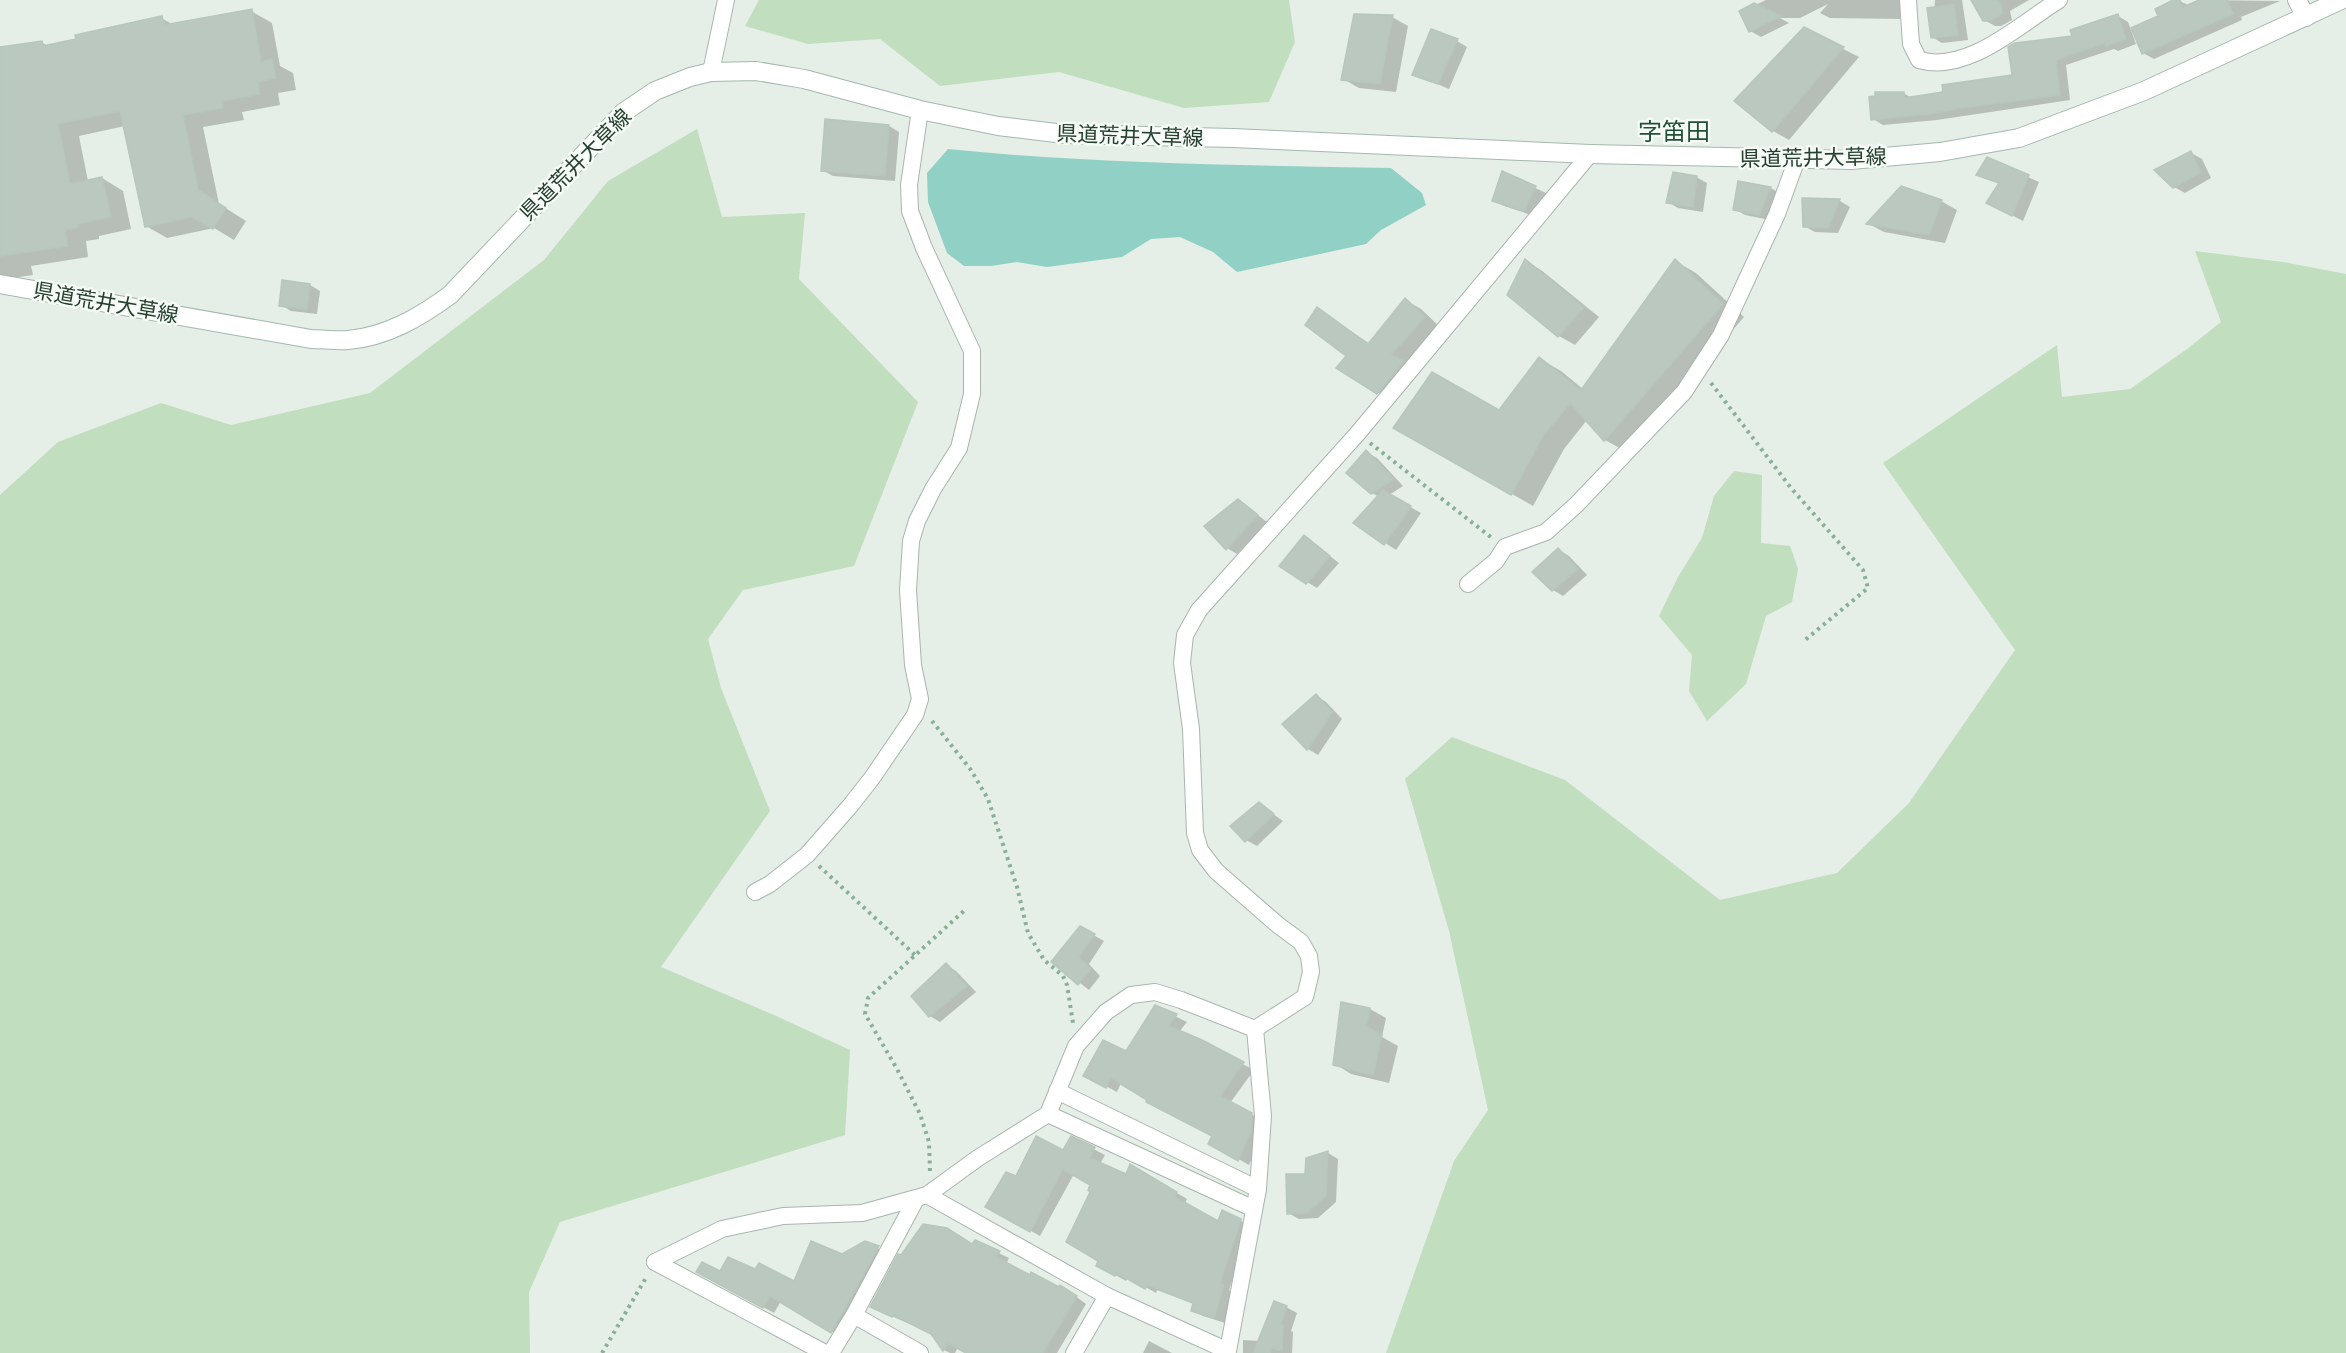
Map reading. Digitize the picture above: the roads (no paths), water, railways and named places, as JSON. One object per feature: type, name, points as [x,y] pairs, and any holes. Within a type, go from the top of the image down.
[{"type":"main road","points":[[2296,0],[2306,17]]},
{"type":"main road","name":"県道荒井大草線","points":[[0,284],[310,339],[349,340],[392,330],[424,314],[450,295],[624,112],[655,91],[690,77],[711,72],[756,70],[804,79],[920,110],[998,126],[1064,134],[1245,139],[1590,154],[1851,160],[1940,152],[2019,138],[2144,91],[2341,0]]},
{"type":"street","points":[[711,72],[726,0]]},
{"type":"street","points":[[1908,0],[1911,44],[1919,60],[1934,64],[1973,55],[2058,0]]},
{"type":"street","points":[[755,892],[770,884],[807,855],[872,778],[915,715],[921,699],[913,665],[908,590],[911,542],[917,520],[959,448],[972,394],[972,351],[924,248],[910,211],[909,185],[920,110]]},
{"type":"street","points":[[1254,1029],[1305,997],[1311,972],[1309,956],[1301,942],[1216,871],[1200,850],[1195,833],[1191,729],[1182,663],[1185,635],[1199,610],[1213,593],[1358,433],[1590,154]]},
{"type":"street","points":[[1468,584],[1496,561],[1505,547],[1546,532],[1576,505],[1684,392],[1721,335],[1773,224],[1797,159]]},
{"type":"street","points":[[825,1353],[655,1262],[722,1229],[783,1216],[862,1213],[926,1195],[978,1158],[1048,1114],[1076,1046],[1106,1012],[1131,995],[1155,992],[1254,1029]]},
{"type":"street","points":[[926,1195],[1107,1296],[1228,1351],[1258,1190],[1263,1116],[1254,1029]]},
{"type":"street","points":[[1057,1091],[1258,1190]]},
{"type":"street","points":[[1048,1114],[1254,1209]]},
{"type":"street","points":[[831,1353],[926,1195]]},
{"type":"street","points":[[1074,1353],[1107,1296]]},
{"type":"street","points":[[854,1315],[920,1353]]},
{"type":"water","points":[[948,149],[1114,161],[1391,168],[1422,193],[1426,205],[1381,230],[1366,244],[1237,272],[1213,252],[1180,237],[1151,239],[1122,257],[1047,267],[1017,262],[991,266],[964,266],[947,253],[928,202],[927,173]]},
{"type":"district","name":"字笛田","points":[[1674,130]]}]
